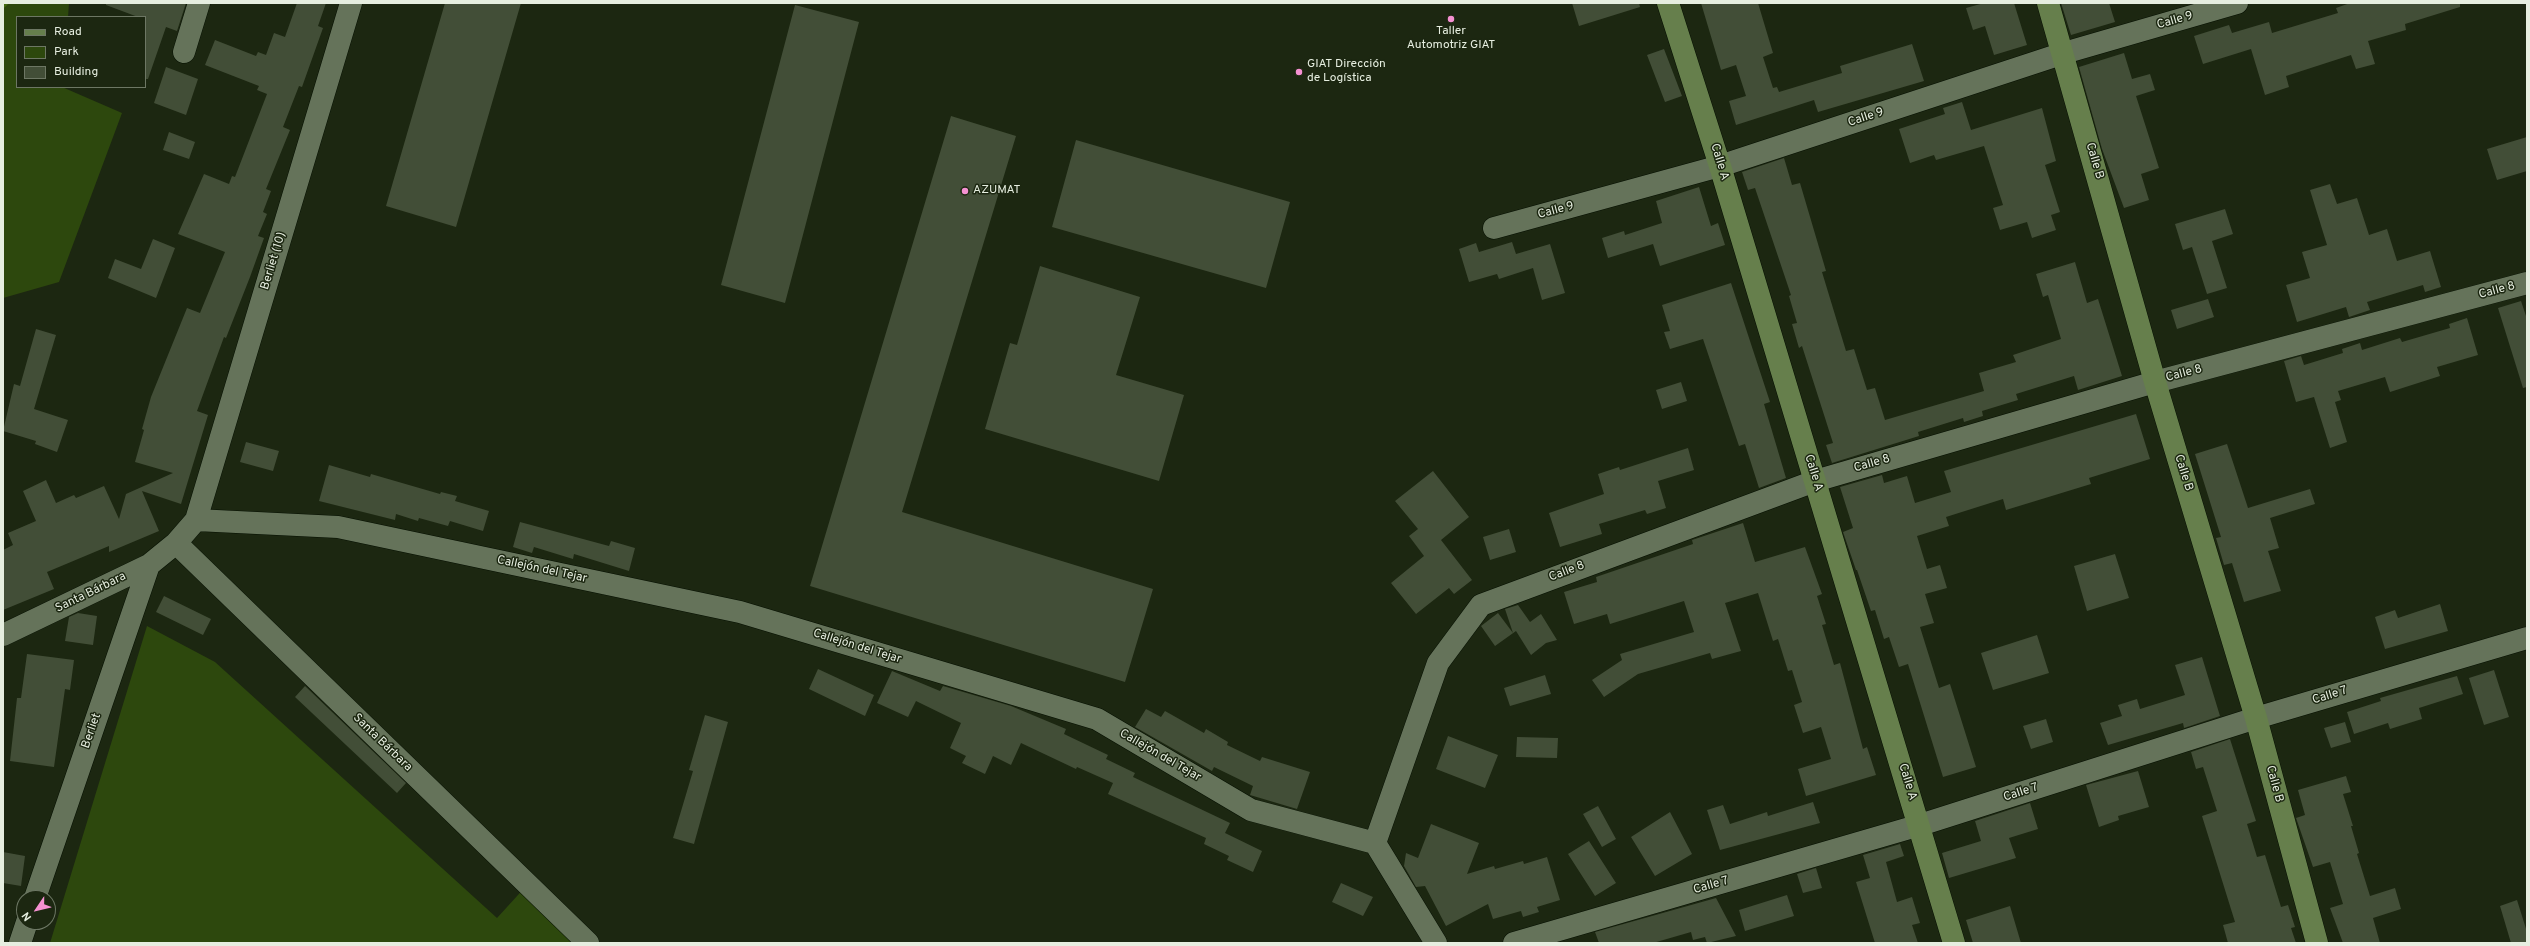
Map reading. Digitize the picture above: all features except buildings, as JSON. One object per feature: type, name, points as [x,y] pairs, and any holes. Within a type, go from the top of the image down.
[{"type":"street","points":[[184,52],[199,3]]},
{"type":"street","name":"Berliet (10)","points":[[196,520],[351,3]]},
{"type":"street","name":"Calle A","points":[[1668,3],[1720,166],[1920,825],[1954,943]]},
{"type":"street","name":"Calle B","points":[[2048,3],[2064,53],[2155,382],[2256,718],[2317,943]]},
{"type":"street","name":"Calle 9","points":[[1494,228],[1720,166],[2064,53],[2237,3]]},
{"type":"street","name":"Calle 8","points":[[1375,843],[1438,663],[1481,604],[1815,481],[2155,382],[2527,283]]},
{"type":"street","name":"Santa Bárbara","points":[[3,635],[150,565],[176,543],[196,520]]},
{"type":"street","name":"Callejón del Tejar","points":[[196,520],[338,526],[740,612],[1097,719],[1252,810],[1375,843]]},
{"type":"street","name":"Santa Bárbara","points":[[176,543],[588,943]]},
{"type":"street","name":"Berliet","points":[[38,890],[150,565]]},
{"type":"street","name":"Calle 7","points":[[1514,943],[1920,825],[2256,718],[2527,638]]},
{"type":"street","points":[[1375,843],[1436,943]]},
{"type":"street","points":[[20,943],[24,930]]},
{"type":"green space","points":[[3,3],[69,3],[68,16],[16,16],[16,88],[64,88],[122,113],[59,282],[3,298]]},
{"type":"green space","points":[[147,626],[215,662],[497,918],[528,884],[593,943],[50,943],[54,930],[56,930],[56,923]]},
{"type":"place","name":"Taller Automotriz GIAT","points":[[1451,19]]},
{"type":"place","name":"GIAT Dirección de Logística","points":[[1299,72]]},
{"type":"place","name":"AZUMAT","points":[[965,191]]}]
